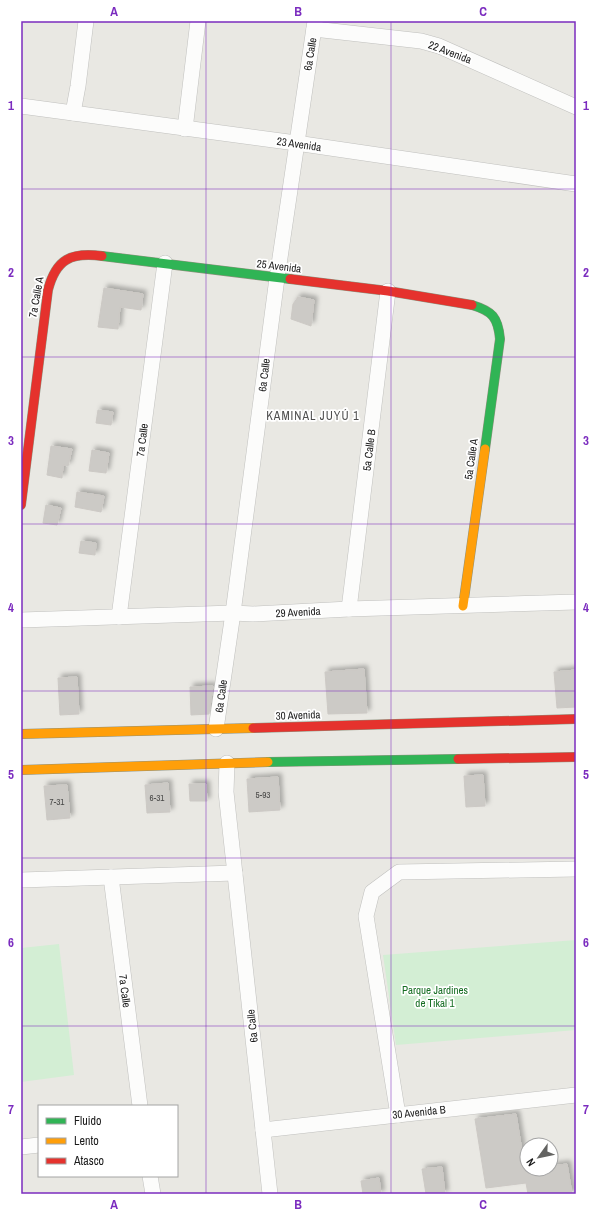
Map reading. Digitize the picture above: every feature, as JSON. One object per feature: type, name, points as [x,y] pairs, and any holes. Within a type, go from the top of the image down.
[{"type":"street","points":[[73,113],[86,21]]},
{"type":"street","points":[[185,129],[198,21]]},
{"type":"street","name":"22 Avenida","points":[[315,25],[421,41],[440,46],[576,107]]},
{"type":"street","name":"6a Calle","points":[[216,729],[233,613],[277,278],[296,143],[315,25]]},
{"type":"street","name":"23 Avenida","points":[[21,106],[296,143],[576,184]]},
{"type":"street","name":"25 Avenida","points":[[60,263],[73,256],[88,254],[165,263],[388,291],[472,305],[484,309],[494,316]]},
{"type":"street","name":"7a Calle A","points":[[21,505],[48,290],[52,274],[60,263]]},
{"type":"street","name":"7a Calle","points":[[119,616],[165,263]]},
{"type":"street","name":"5a Calle B","points":[[349,609],[388,291]]},
{"type":"street","name":"5a Calle A","points":[[463,606],[500,339],[499,326],[494,316]]},
{"type":"street","name":"29 Avenida","points":[[21,620],[233,613],[253,614],[349,609],[576,602]]},
{"type":"street","name":"30 Avenida","points":[[21,734],[576,719]]},
{"type":"street","points":[[21,770],[227,763],[576,757]]},
{"type":"street","name":"6a Calle","points":[[227,763],[226,792],[270,1194]]},
{"type":"street","points":[[398,1115],[366,916],[372,892],[399,872],[576,869]]},
{"type":"street","points":[[21,880],[235,873]]},
{"type":"street","name":"7a Calle","points":[[111,877],[140,1105]]},
{"type":"street","name":"30 Avenida B","points":[[263,1130],[576,1095]]},
{"type":"street","points":[[21,1146],[38,1145]]},
{"type":"street","points":[[150,1177],[153,1194]]},
{"type":"green space","name":"Parque Jardines de Tikal 1","points":[[576,940],[576,1030],[396,1045],[383,955]]},
{"type":"green space","points":[[59,944],[74,1075],[21,1082],[21,948]]},
{"type":"building","points":[[104,288],[143,294],[141,310],[120,307],[118,329],[98,327]]},
{"type":"building","points":[[298,297],[314,300],[311,326],[291,319],[293,304]]},
{"type":"building","points":[[98,410],[113,412],[111,425],[96,423]]},
{"type":"building","points":[[51,446],[72,449],[68,466],[63,465],[62,478],[47,475]]},
{"type":"building","points":[[92,450],[109,453],[106,473],[89,471]]},
{"type":"building","points":[[77,492],[104,496],[101,512],[75,507]]},
{"type":"building","points":[[46,505],[61,508],[57,525],[43,523]]},
{"type":"building","points":[[81,541],[96,543],[95,555],[79,553]]},
{"type":"building","points":[[364,669],[367,713],[328,714],[325,672]]},
{"type":"building","points":[[576,670],[576,707],[557,708],[554,672]]},
{"type":"building","points":[[77,677],[79,714],[60,715],[58,678]]},
{"type":"building","points":[[213,686],[209,714],[191,715],[190,687]]},
{"type":"building","points":[[483,775],[485,806],[466,807],[464,776]]},
{"type":"building","points":[[278,777],[280,810],[249,812],[247,779]]},
{"type":"building","points":[[168,783],[170,812],[147,813],[145,785]]},
{"type":"building","points":[[189,784],[206,784],[207,801],[190,801]]},
{"type":"building","points":[[67,785],[70,818],[47,820],[44,786]]},
{"type":"building","points":[[516,1114],[520,1137],[519,1177],[559,1177],[559,1165],[567,1164],[572,1194],[528,1194],[526,1183],[486,1188],[475,1119]]},
{"type":"building","points":[[442,1167],[445,1194],[426,1194],[422,1169]]},
{"type":"building","points":[[379,1178],[381,1194],[363,1194],[361,1181]]},
{"type":"traffic: fast","points":[[102,256],[290,279]]},
{"type":"traffic: fast","points":[[472,305],[485,310],[493,316],[498,325],[500,339],[485,449]]},
{"type":"traffic: fast","points":[[268,762],[458,759]]},
{"type":"traffic: slow","points":[[463,606],[485,449]]},
{"type":"traffic: slow","points":[[21,734],[253,728]]},
{"type":"traffic: slow","points":[[21,770],[268,762]]},
{"type":"traffic: jam","points":[[21,505],[48,290],[51,279],[55,271],[66,260],[82,255],[102,256]]},
{"type":"traffic: jam","points":[[290,279],[388,291],[472,305]]},
{"type":"traffic: jam","points":[[253,728],[576,719]]},
{"type":"traffic: jam","points":[[458,759],[576,757]]},
{"type":"district","name":"KAMINAL JUYÚ 1","points":[[313,416]]}]
